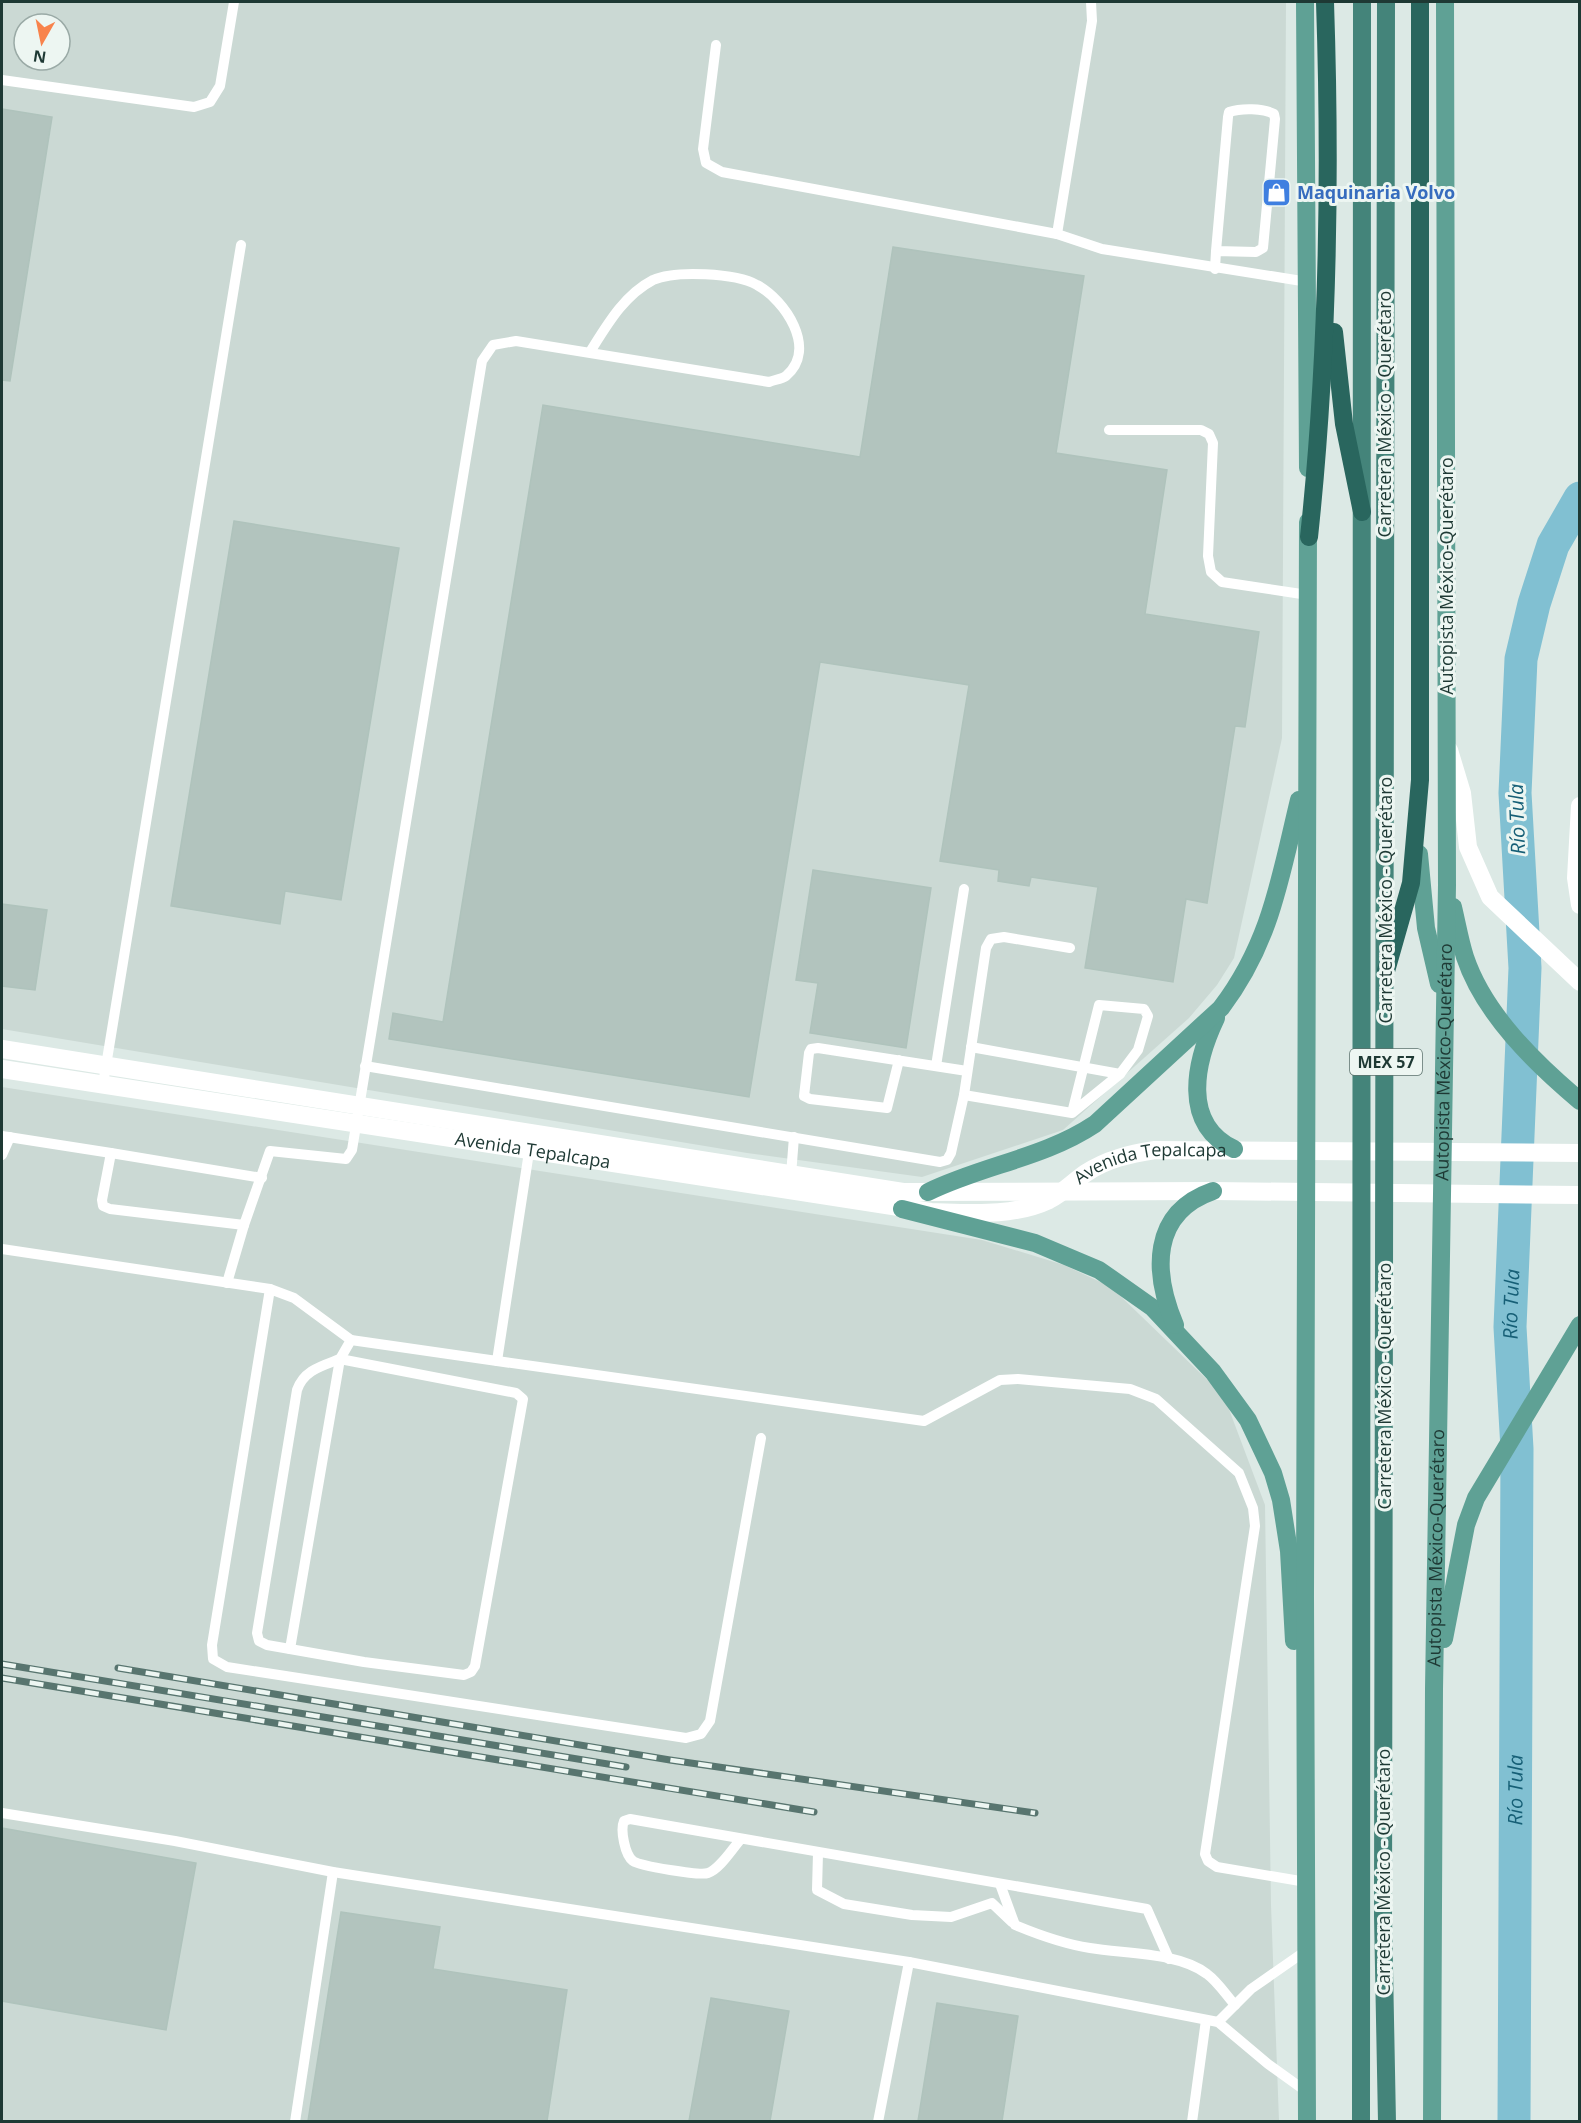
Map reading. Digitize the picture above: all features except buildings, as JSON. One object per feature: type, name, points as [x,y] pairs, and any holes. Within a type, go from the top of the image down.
[{"type":"highway","points":[[1308,537],[1323,378],[1327,240],[1325,2]]},
{"type":"highway","name":"Carretera México - Querétaro","points":[[1361,2121],[1359,1642],[1362,2]]},
{"type":"highway","name":"Carretera México - Querétaro","points":[[1386,2],[1383,1916],[1387,2121]]},
{"type":"highway","points":[[1386,971],[1406,905],[1418,825],[1420,780],[1420,2]]},
{"type":"highway","points":[[1327,240],[1342,406],[1362,512]]},
{"type":"main road","points":[[1305,2],[1308,282],[1305,1708],[1307,2121]]},
{"type":"main road","name":"Autopista México-Querétaro","points":[[1432,2121],[1434,1689],[1448,747],[1444,5]]},
{"type":"main road","points":[[1448,747],[1462,793],[1468,848],[1490,897],[1578,981]]},
{"type":"main road","points":[[1238,1149],[1209,1131],[1200,1114],[1196,1096],[1206,1044],[1221,1008],[1250,966],[1265,933],[1307,772]]},
{"type":"main road","points":[[1580,806],[1576,878],[1580,904]]},
{"type":"main road","points":[[1418,825],[1426,928],[1445,1012]]},
{"type":"main road","points":[[1447,885],[1466,958],[1491,1007],[1526,1050],[1574,1096]]},
{"type":"main road","points":[[928,1192],[968,1174],[1040,1153],[1076,1137],[1095,1124],[1221,1008]]},
{"type":"main road","name":"Avenida Tepalcapa","points":[[2,1049],[106,1066],[357,1115],[529,1152],[902,1209],[960,1213],[1005,1212],[1035,1205],[1063,1191],[1095,1167],[1119,1157],[1155,1150],[1578,1153]]},
{"type":"main road","name":"Avenida Tepalcapa","points":[[2,1069],[103,1084],[357,1115],[903,1192],[1213,1191],[1577,1195]]},
{"type":"main road","points":[[1184,1342],[1168,1310],[1164,1293],[1161,1248],[1167,1228],[1180,1210],[1213,1191]]},
{"type":"main road","points":[[902,1209],[1035,1243],[1081,1260],[1134,1293],[1153,1308],[1213,1372],[1248,1420],[1273,1473],[1281,1500],[1289,1551],[1292,1629],[1305,1708]]},
{"type":"main road","points":[[1434,1689],[1466,1525],[1484,1485],[1576,1330]]},
{"type":"lane","points":[[2,80],[194,107],[210,102],[220,86],[234,2]]},
{"type":"lane","points":[[1057,234],[1092,21],[1091,2]]},
{"type":"lane","points":[[716,45],[703,149],[706,163],[722,172],[1057,234],[1102,249],[1215,269],[1308,282]]},
{"type":"lane","points":[[1215,269],[1216,250],[1229,112],[1236,110],[1268,111],[1274,114],[1275,119],[1263,248],[1256,252],[1216,250]]},
{"type":"lane","points":[[103,1084],[242,245]]},
{"type":"lane","points":[[227,1283],[244,1225],[270,1151],[346,1159],[352,1150],[482,361],[493,345],[516,341],[769,382],[786,376],[798,360],[797,330],[783,307],[757,284],[722,275],[688,275],[654,280],[630,297],[611,318],[590,352]]},
{"type":"lane","points":[[1109,430],[1201,430],[1209,434],[1213,443],[1208,556],[1211,572],[1222,582],[1308,595]]},
{"type":"lane","points":[[936,1066],[964,889]]},
{"type":"lane","points":[[365,1066],[940,1162],[947,1160],[951,1153],[964,1095],[986,948],[991,939],[1004,937],[1070,948]]},
{"type":"lane","points":[[964,1095],[1072,1113],[1119,1074],[1138,1050],[1148,1016],[1144,1009],[1100,1005],[1072,1113]]},
{"type":"lane","points":[[971,1047],[1119,1074]]},
{"type":"lane","points":[[899,1060],[887,1108],[810,1099],[804,1096],[808,1053],[812,1049],[899,1060],[967,1071]]},
{"type":"lane","points":[[2,1155],[6,1137],[262,1178]]},
{"type":"lane","points":[[791,1175],[794,1137]]},
{"type":"lane","points":[[497,1361],[529,1152]]},
{"type":"lane","points":[[111,1154],[102,1200],[103,1206],[110,1209],[244,1225]]},
{"type":"lane","points":[[2,1248],[270,1289],[294,1298],[351,1340],[924,1421],[1000,1380],[1018,1378],[1105,1385],[1130,1389],[1156,1399],[1239,1473],[1253,1508],[1255,1526],[1205,1854],[1208,1861],[1217,1867],[1306,1882]]},
{"type":"lane","points":[[270,1289],[212,1644],[213,1659],[227,1667],[686,1738],[701,1734],[710,1721],[761,1438]]},
{"type":"lane","points":[[290,1649],[340,1359],[351,1340]]},
{"type":"lane","points":[[340,1359],[516,1393],[523,1399],[477,1654],[471,1672],[464,1675],[364,1662],[259,1641],[259,1621],[300,1380],[308,1372],[340,1359]]},
{"type":"lane","points":[[2,1813],[175,1841],[333,1872],[909,1962],[1218,2022],[1268,2064],[1307,2092]]},
{"type":"lane","points":[[741,1839],[712,1871],[701,1874],[636,1863],[628,1854],[622,1826],[624,1821],[630,1819],[1147,1909],[1169,1959]]},
{"type":"lane","points":[[818,1853],[817,1890],[844,1904],[951,1917],[992,1903],[1015,1925],[1043,1937],[1088,1948],[1169,1959],[1207,1973],[1235,2005]]},
{"type":"lane","points":[[295,2121],[333,1872]]},
{"type":"lane","points":[[1000,1884],[1015,1925]]},
{"type":"lane","points":[[1218,2022],[1251,1989],[1307,1950]]},
{"type":"lane","points":[[878,2121],[909,1962]]},
{"type":"lane","points":[[1192,2121],[1206,2020]]},
{"type":"shaded area","points":[[2,2],[1286,2],[1282,738],[1234,958],[1217,985],[1189,1018],[1063,1130],[922,1177],[747,1153],[2,1029]]},
{"type":"shaded area","points":[[2,1087],[982,1240],[1064,1265],[1111,1287],[1224,1396],[1265,1505],[1271,1905],[1279,2121],[2,2121]]},
{"type":"waterway","name":"Río Tula","points":[[1514,2122],[1517,1449],[1510,1327],[1525,968],[1515,793],[1521,659],[1534,604],[1553,545],[1580,498]]},
{"type":"railway","points":[[2,1664],[626,1767]]},
{"type":"railway","points":[[118,1668],[670,1760],[1035,1813]]},
{"type":"railway","points":[[2,1678],[814,1812]]},
{"type":"place","name":"Maquinaria Volvo","points":[[1276,193]]}]
